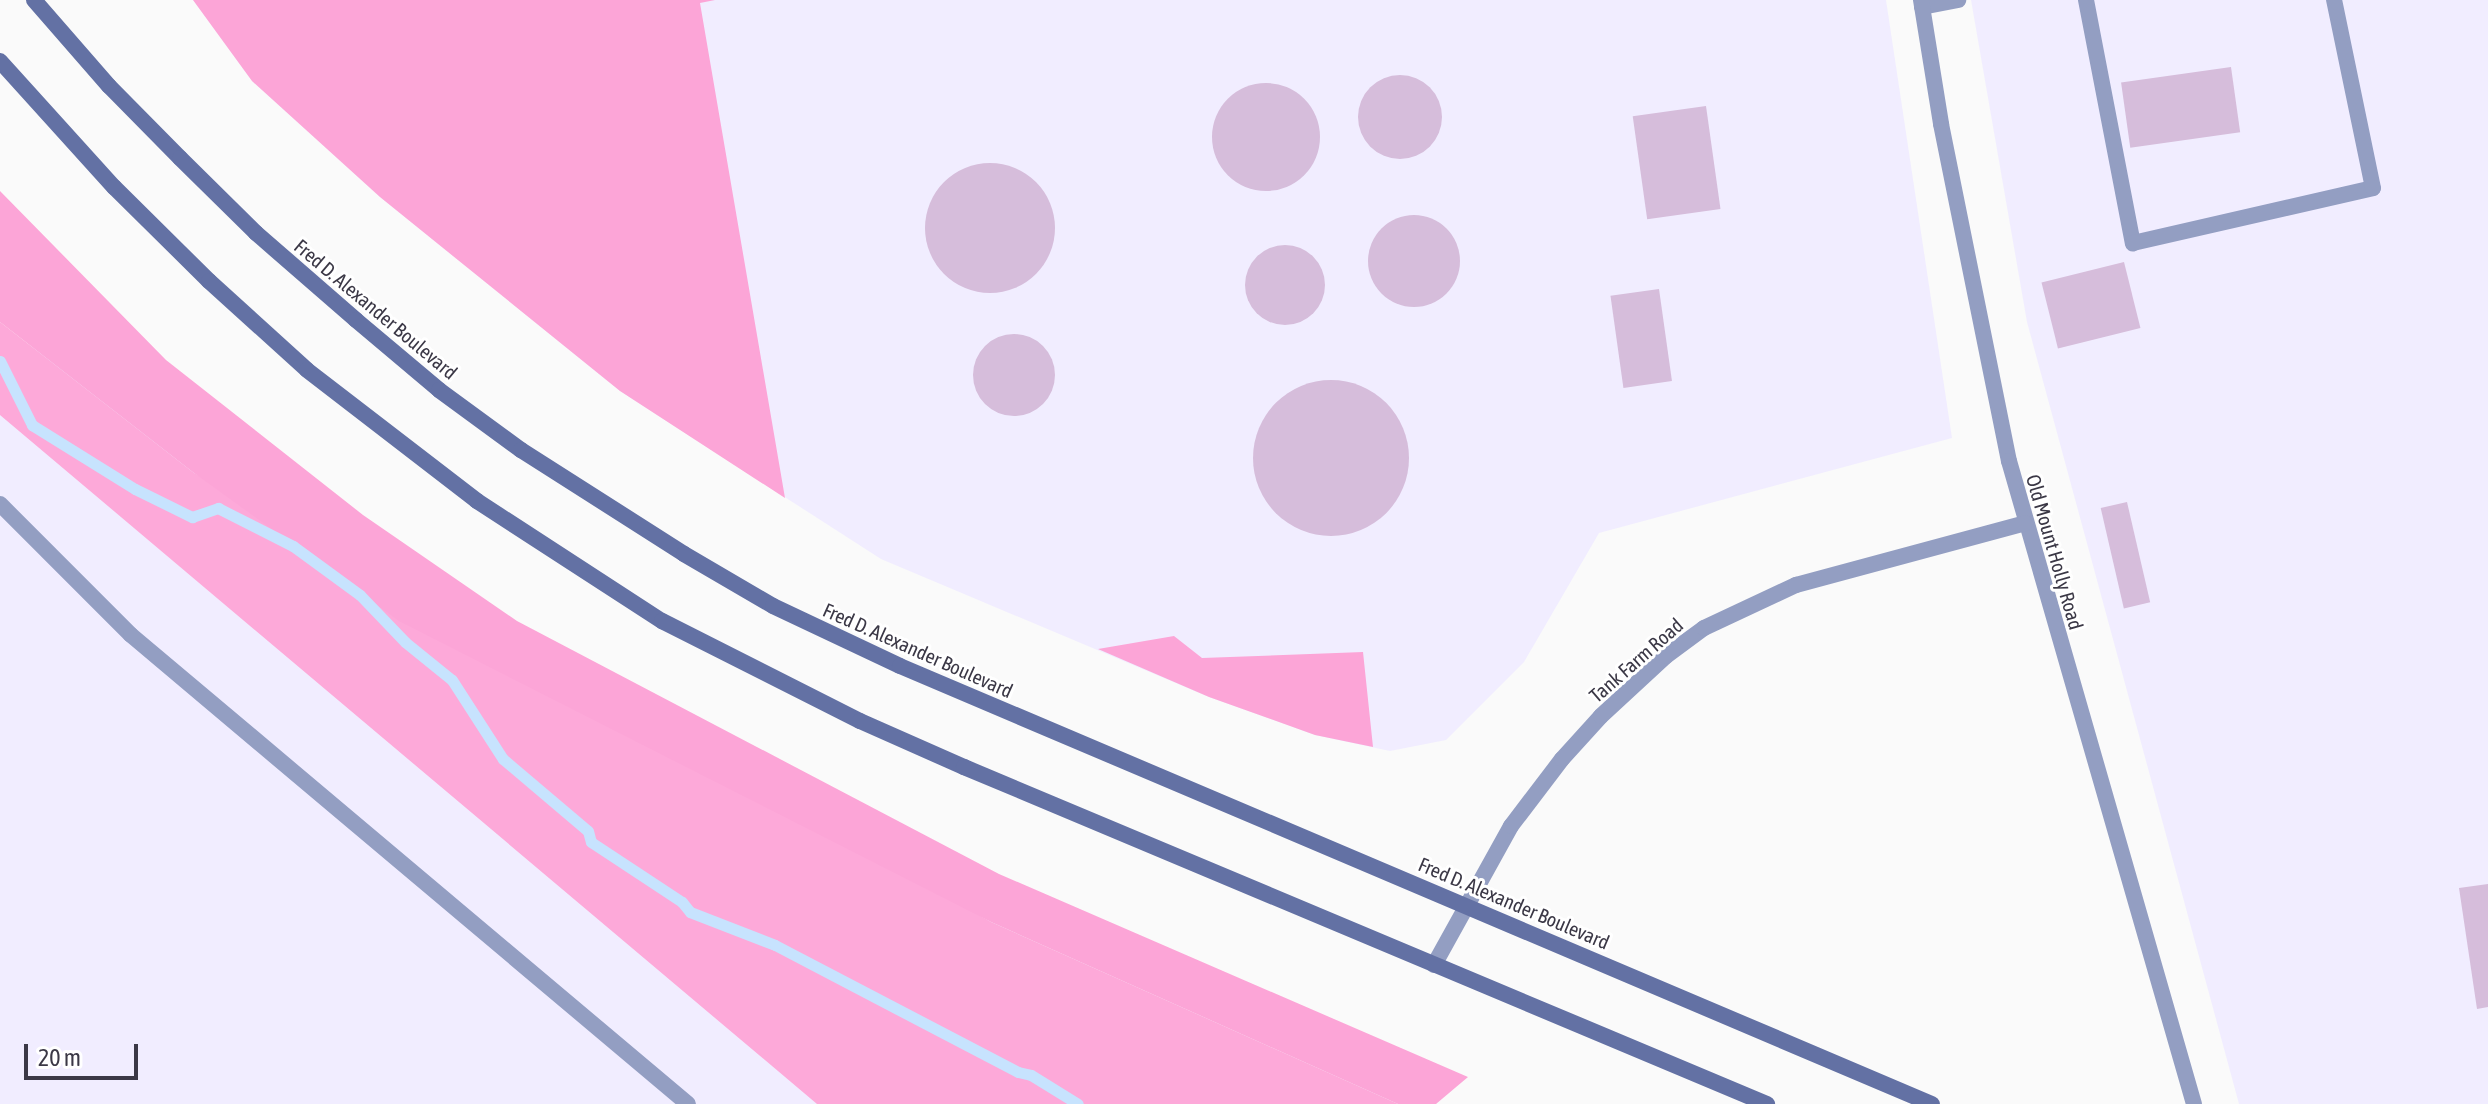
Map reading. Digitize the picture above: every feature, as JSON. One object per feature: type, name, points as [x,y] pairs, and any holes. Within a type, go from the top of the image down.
[{"type":"main road","name":"Fred D. Alexander Boulevard","points":[[34,0],[109,86],[256,233],[439,390],[592,497],[773,606],[900,666],[1932,1104]]},
{"type":"main road","points":[[0,61],[114,187],[209,281],[307,370],[477,501],[662,621],[860,721],[1767,1104]]},
{"type":"street","points":[[1921,3],[1958,0]]},
{"type":"street","points":[[2086,0],[2133,243],[2373,188],[2334,0]]},
{"type":"street","name":"Old Mount Holly Road","points":[[1921,3],[1944,140],[2006,446],[2025,523],[2194,1104]]},
{"type":"street","points":[[0,504],[131,635],[688,1104]]},
{"type":"street","name":"Tank Farm Road","points":[[1434,965],[1511,826],[1562,759],[1633,684],[1704,628],[1796,585],[2025,523]]},
{"type":"shaded area","points":[[193,0],[1886,0],[1952,438],[1599,533],[1524,662],[1446,740],[1390,751],[1315,735],[1209,697],[881,559],[620,391],[380,197],[252,81]]},
{"type":"shaded area","points":[[193,0],[715,0],[700,3],[785,498],[620,391],[380,197],[252,81]]},
{"type":"shaded area","points":[[1971,0],[2488,0],[2488,1104],[2239,1104],[2027,322]]},
{"type":"shaded area","points":[[0,191],[166,360],[363,515],[517,621],[999,874],[1468,1077],[1436,1104],[1398,1104],[991,922],[399,621],[194,473],[0,322]]},
{"type":"shaded area","points":[[0,322],[19,339],[991,922],[1398,1104],[0,1104]]},
{"type":"shaded area","points":[[0,322],[194,473],[991,922],[1398,1104],[817,1104],[0,415]]},
{"type":"shaded area","points":[[1174,636],[1202,658],[1363,652],[1373,747],[1315,735],[1209,697],[1098,649]]},
{"type":"building","points":[[2231,67],[2240,132],[2130,148],[2121,82]]},
{"type":"building","points":[[1400,75],[1423,82],[1435,94],[1442,117],[1435,140],[1423,152],[1400,159],[1377,152],[1365,140],[1358,117],[1365,94],[1377,82]]},
{"type":"building","points":[[1266,83],[1287,87],[1304,99],[1316,116],[1320,137],[1316,158],[1304,175],[1287,187],[1266,191],[1245,187],[1228,175],[1216,158],[1212,137],[1216,116],[1228,99],[1245,87]]},
{"type":"building","points":[[1706,106],[1720,209],[1647,219],[1633,116]]},
{"type":"building","points":[[990,163],[1015,168],[1036,182],[1050,203],[1055,228],[1050,253],[1036,274],[1015,288],[990,293],[965,288],[944,274],[930,253],[925,228],[930,203],[944,182],[965,168]]},
{"type":"building","points":[[1414,215],[1432,218],[1447,228],[1457,243],[1460,261],[1457,279],[1447,294],[1432,304],[1414,307],[1396,304],[1381,294],[1371,279],[1368,261],[1371,243],[1381,228],[1396,218]]},
{"type":"building","points":[[1277,245],[1293,245],[1314,256],[1325,277],[1325,293],[1314,314],[1293,325],[1277,325],[1263,319],[1251,307],[1245,293],[1245,277],[1251,263],[1263,251]]},
{"type":"building","points":[[2124,262],[2140,328],[2058,349],[2042,283]]},
{"type":"building","points":[[1659,289],[1672,381],[1623,388],[1610,296]]},
{"type":"building","points":[[1006,334],[1022,334],[1037,341],[1048,352],[1055,375],[1052,391],[1043,404],[1022,416],[1006,416],[991,409],[980,398],[973,383],[973,367],[980,352],[991,341]]},
{"type":"building","points":[[1331,380],[1361,386],[1386,403],[1403,428],[1409,458],[1403,488],[1386,513],[1361,530],[1331,536],[1301,530],[1276,513],[1259,488],[1253,458],[1259,428],[1276,403],[1301,386]]},
{"type":"building","points":[[2127,502],[2150,602],[2124,608],[2101,508]]},
{"type":"building","points":[[2488,884],[2488,1007],[2477,1009],[2459,888]]},
{"type":"waterway","points":[[0,361],[32,425],[135,489],[192,517],[218,508],[293,546],[360,595],[405,642],[452,680],[503,759],[588,831],[591,842],[682,902],[690,912],[775,945],[1018,1072],[1031,1075],[1078,1104]]}]
